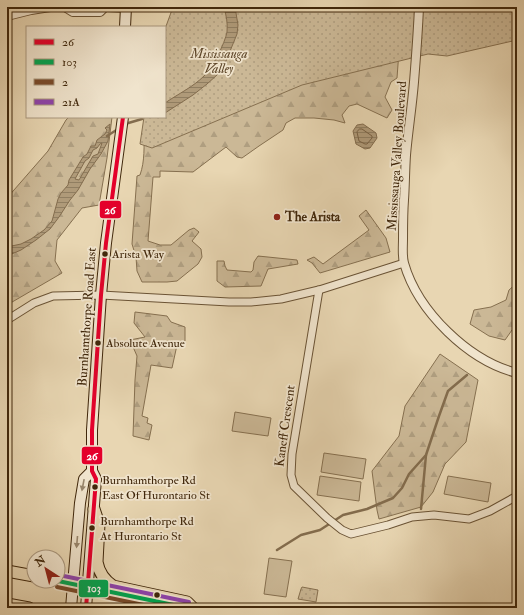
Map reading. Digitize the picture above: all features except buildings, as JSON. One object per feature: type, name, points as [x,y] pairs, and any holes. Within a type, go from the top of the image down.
[{"type":"main road","points":[[125,26],[126,8]]},
{"type":"main road","name":"Burnhamthorpe Road East","points":[[86,608],[96,479],[92,471],[92,430],[101,295],[106,243],[123,118]]},
{"type":"main road","name":"Burnhamthorpe Road East","points":[[72,608],[80,503],[84,479],[92,471]]},
{"type":"main road","points":[[94,508],[99,524],[98,568],[107,582],[113,586],[187,602],[193,608]]},
{"type":"main road","points":[[7,571],[26,575]]},
{"type":"main road","points":[[66,582],[188,608]]},
{"type":"main road","points":[[7,604],[29,608]]},
{"type":"street","points":[[7,16],[50,7]]},
{"type":"street","points":[[65,7],[73,12],[100,12],[105,7]]},
{"type":"street","points":[[108,7],[126,8]]},
{"type":"street","name":"Mississauga Valley Boulevard","points":[[419,7],[414,84],[406,161],[403,232],[404,263],[415,288],[429,312],[458,342],[477,355],[507,371],[517,373]]},
{"type":"street","points":[[7,320],[34,303],[53,296],[101,295],[228,302],[251,302],[281,299],[319,290],[404,263]]},
{"type":"street","name":"Kaneff Crescent","points":[[319,290],[292,454],[290,475],[294,486],[327,518],[342,530],[351,534],[388,525],[412,517],[434,515],[469,519],[490,511],[517,496]]},
{"type":"green space","name":"Mississauga Valley","points":[[173,7],[517,7],[517,40],[447,56],[428,54],[302,85],[152,148],[140,144],[144,118],[166,118],[166,26]]},
{"type":"green space","points":[[401,24],[397,78],[391,82],[385,97],[392,110],[387,118],[357,104],[349,106],[342,115],[345,123],[334,120],[314,118],[295,118],[286,123],[283,130],[242,158],[237,157],[226,147],[193,172],[160,171],[160,177],[153,177],[148,241],[160,245],[171,245],[189,230],[194,228],[199,232],[192,241],[201,249],[202,257],[198,264],[177,281],[142,282],[137,271],[136,257],[132,244],[137,176],[140,175],[142,170],[144,131],[166,117]]},
{"type":"green space","points":[[68,118],[112,118],[99,205],[82,208],[57,240],[55,261],[62,273],[7,305],[7,198],[48,151]]},
{"type":"green space","points":[[366,210],[386,238],[390,252],[320,273],[312,263],[307,260],[314,257],[323,264],[369,230],[359,216]]},
{"type":"green space","points":[[258,256],[297,260],[298,264],[268,269],[261,286],[225,287],[217,281],[217,261],[224,261],[227,270],[251,272],[253,270],[254,262]]},
{"type":"green space","points":[[517,283],[517,330],[512,330],[505,340],[489,336],[470,324],[474,310],[491,307],[506,300],[509,290]]},
{"type":"green space","points":[[135,312],[167,316],[171,322],[185,327],[185,341],[177,345],[172,368],[151,365],[142,416],[148,418],[147,423],[152,425],[149,440],[133,436],[137,356],[130,340],[145,337],[134,323]]},
{"type":"green space","points":[[440,354],[478,380],[466,442],[445,464],[433,492],[421,507],[379,519],[372,471],[399,436],[405,406]]},
{"type":"green space","points":[[235,412],[271,418],[268,436],[232,431]]},
{"type":"green space","points":[[324,453],[366,459],[363,479],[321,472]]},
{"type":"green space","points":[[320,476],[361,482],[359,501],[317,495]]},
{"type":"green space","points":[[448,476],[491,483],[488,502],[444,494]]},
{"type":"green space","points":[[269,558],[292,561],[286,597],[264,594]]},
{"type":"green space","points":[[302,587],[318,590],[316,602],[298,599]]},
{"type":"water","points":[[224,7],[235,7],[238,25],[237,34],[226,61],[217,75],[193,95],[166,112],[166,102],[200,80],[207,73],[224,43],[227,32]]},
{"type":"water","points":[[110,124],[108,141],[101,154],[78,190],[50,229],[21,250],[7,256],[7,247],[21,244],[31,239],[44,230],[52,221],[61,193],[68,185],[69,180],[91,146],[95,146],[97,140],[105,134],[107,130],[105,128]],"holes":[[[102,143],[98,154],[93,156],[79,180],[75,179],[93,150]]]},
{"type":"water","points":[[363,124],[376,133],[377,138],[370,148],[365,149],[356,144],[353,131],[357,125]]},
{"type":"waterway","points":[[125,124],[142,119]]},
{"type":"waterway","points":[[107,136],[118,129]]},
{"type":"waterway","points":[[277,550],[301,535],[320,530],[343,515],[367,509],[393,498],[402,488],[409,474],[426,455],[448,391],[467,375]]},
{"type":"waterway","points":[[421,509],[426,455]]},
{"type":"transit line","name":"26","points":[[86,608],[96,479],[92,471],[92,430],[101,295],[106,243],[123,118]]},
{"type":"transit line","name":"21A","points":[[66,576],[189,602]]},
{"type":"transit line","name":"103","points":[[66,583],[188,608]]},
{"type":"transit line","name":"2","points":[[66,589],[158,608]]},
{"type":"place","name":"The Arista","points":[[277,217]]},
{"type":"place","name":"Arista Way","points":[[105,254]]},
{"type":"place","name":"Absolute Avenue","points":[[98,343]]},
{"type":"place","name":"Burnhamthorpe Rd East Of Hurontario St","points":[[95,487]]},
{"type":"place","name":"Burnhamthorpe Rd At Hurontario St","points":[[92,528]]}]
